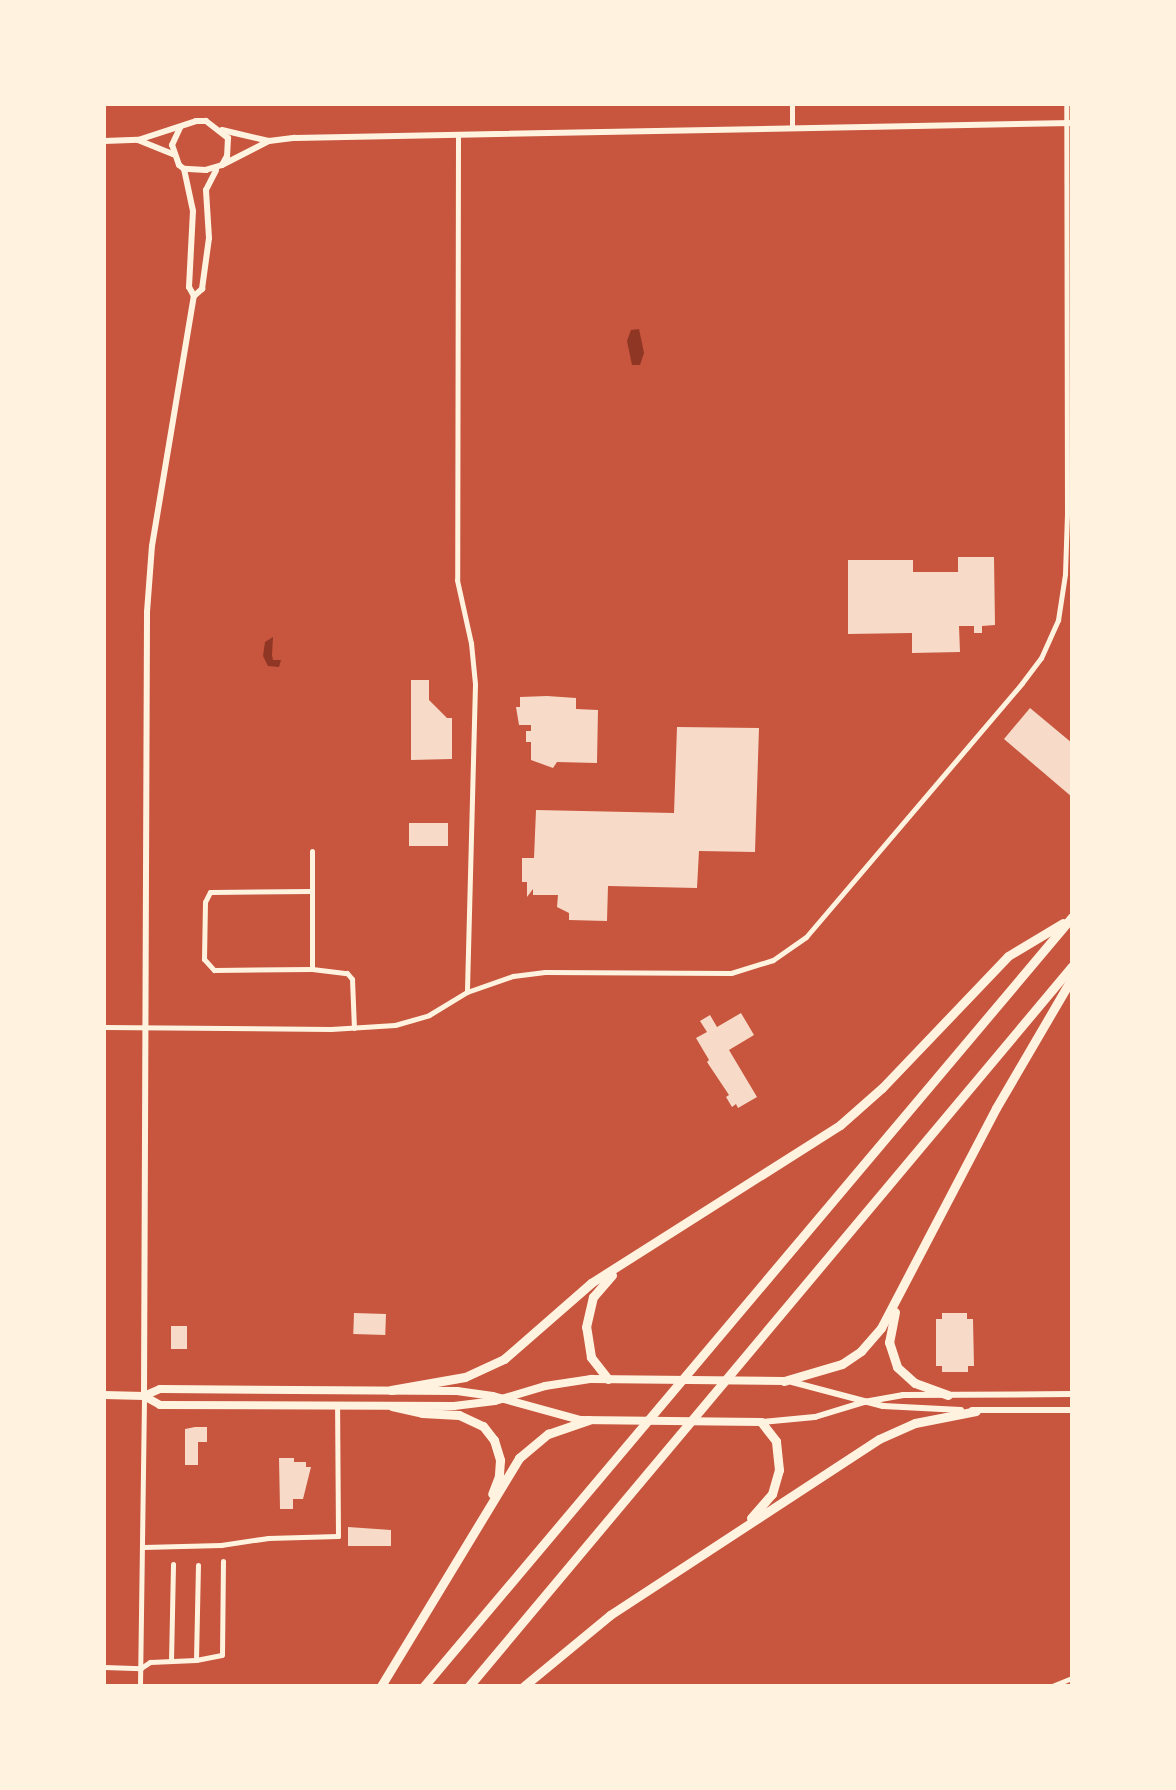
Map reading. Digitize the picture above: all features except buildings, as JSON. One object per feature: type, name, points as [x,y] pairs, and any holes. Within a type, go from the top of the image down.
[{"type":"highway","points":[[391,1390],[460,1379],[493,1366],[520,1347],[591,1283],[840,1125],[882,1088],[1008,956],[1071,918]]},
{"type":"highway","points":[[424,1686],[1071,918]]},
{"type":"highway","points":[[469,1686],[1072,966]]},
{"type":"highway","points":[[779,1381],[828,1370],[856,1354],[881,1328],[982,1134],[1072,978]]},
{"type":"highway","points":[[608,1379],[589,1353],[587,1319],[598,1290],[623,1265]]},
{"type":"highway","points":[[903,1290],[890,1329],[893,1359],[909,1379],[948,1395]]},
{"type":"highway","points":[[392,1406],[422,1413],[459,1415],[488,1431],[497,1447],[500,1466],[483,1514]]},
{"type":"highway","points":[[524,1686],[610,1615],[739,1528],[891,1432],[915,1423],[976,1411]]},
{"type":"highway","points":[[381,1686],[519,1458],[533,1443],[557,1429],[589,1420]]},
{"type":"highway","points":[[739,1528],[766,1502],[778,1477],[777,1443],[761,1422]]},
{"type":"main road","points":[[144,1396],[160,1405],[454,1406],[505,1399],[563,1382],[608,1379],[779,1381]]},
{"type":"main road","points":[[104,1395],[144,1396],[160,1389],[461,1391],[505,1399],[554,1415],[589,1420],[761,1422]]},
{"type":"street","points":[[792,104],[792,127]]},
{"type":"street","points":[[104,1027],[354,1028],[411,1022],[467,992],[528,973],[706,976],[739,972],[773,960],[814,930],[1041,658],[1058,620],[1065,574],[1069,123],[1066,104]]},
{"type":"street","points":[[104,141],[138,140],[201,121],[222,130],[269,141],[458,134],[1069,123]]},
{"type":"street","points":[[140,1686],[150,572],[194,296],[189,287],[193,211],[184,169],[173,154],[172,145],[180,128]]},
{"type":"street","points":[[194,296],[202,289],[209,238],[206,191],[229,147],[222,130]]},
{"type":"street","points":[[458,134],[457,580],[471,643],[475,684],[467,992]]},
{"type":"street","points":[[138,140],[173,154]]},
{"type":"street","points":[[184,169],[219,167],[269,141]]},
{"type":"street","points":[[312,851],[312,969]]},
{"type":"street","points":[[312,891],[210,892],[205,902],[204,959],[211,969],[340,971],[350,976],[354,1028]]},
{"type":"street","points":[[779,1381],[823,1387],[864,1402],[908,1409],[1072,1410]]},
{"type":"street","points":[[761,1422],[815,1417],[864,1402],[903,1395],[1072,1394]]},
{"type":"street","points":[[143,1547],[338,1536],[337,1405]]},
{"type":"street","points":[[104,1667],[141,1668],[150,1662],[196,1660],[222,1655],[223,1561]]},
{"type":"street","points":[[171,1661],[173,1564]]},
{"type":"street","points":[[196,1660],[198,1565]]},
{"type":"street","points":[[1052,1686],[1072,1678]]},
{"type":"shaded area","points":[[639,329],[644,353],[640,365],[632,365],[627,341],[631,330]]},
{"type":"shaded area","points":[[273,637],[273,660],[281,660],[279,667],[268,666],[263,656],[265,642]]}]
